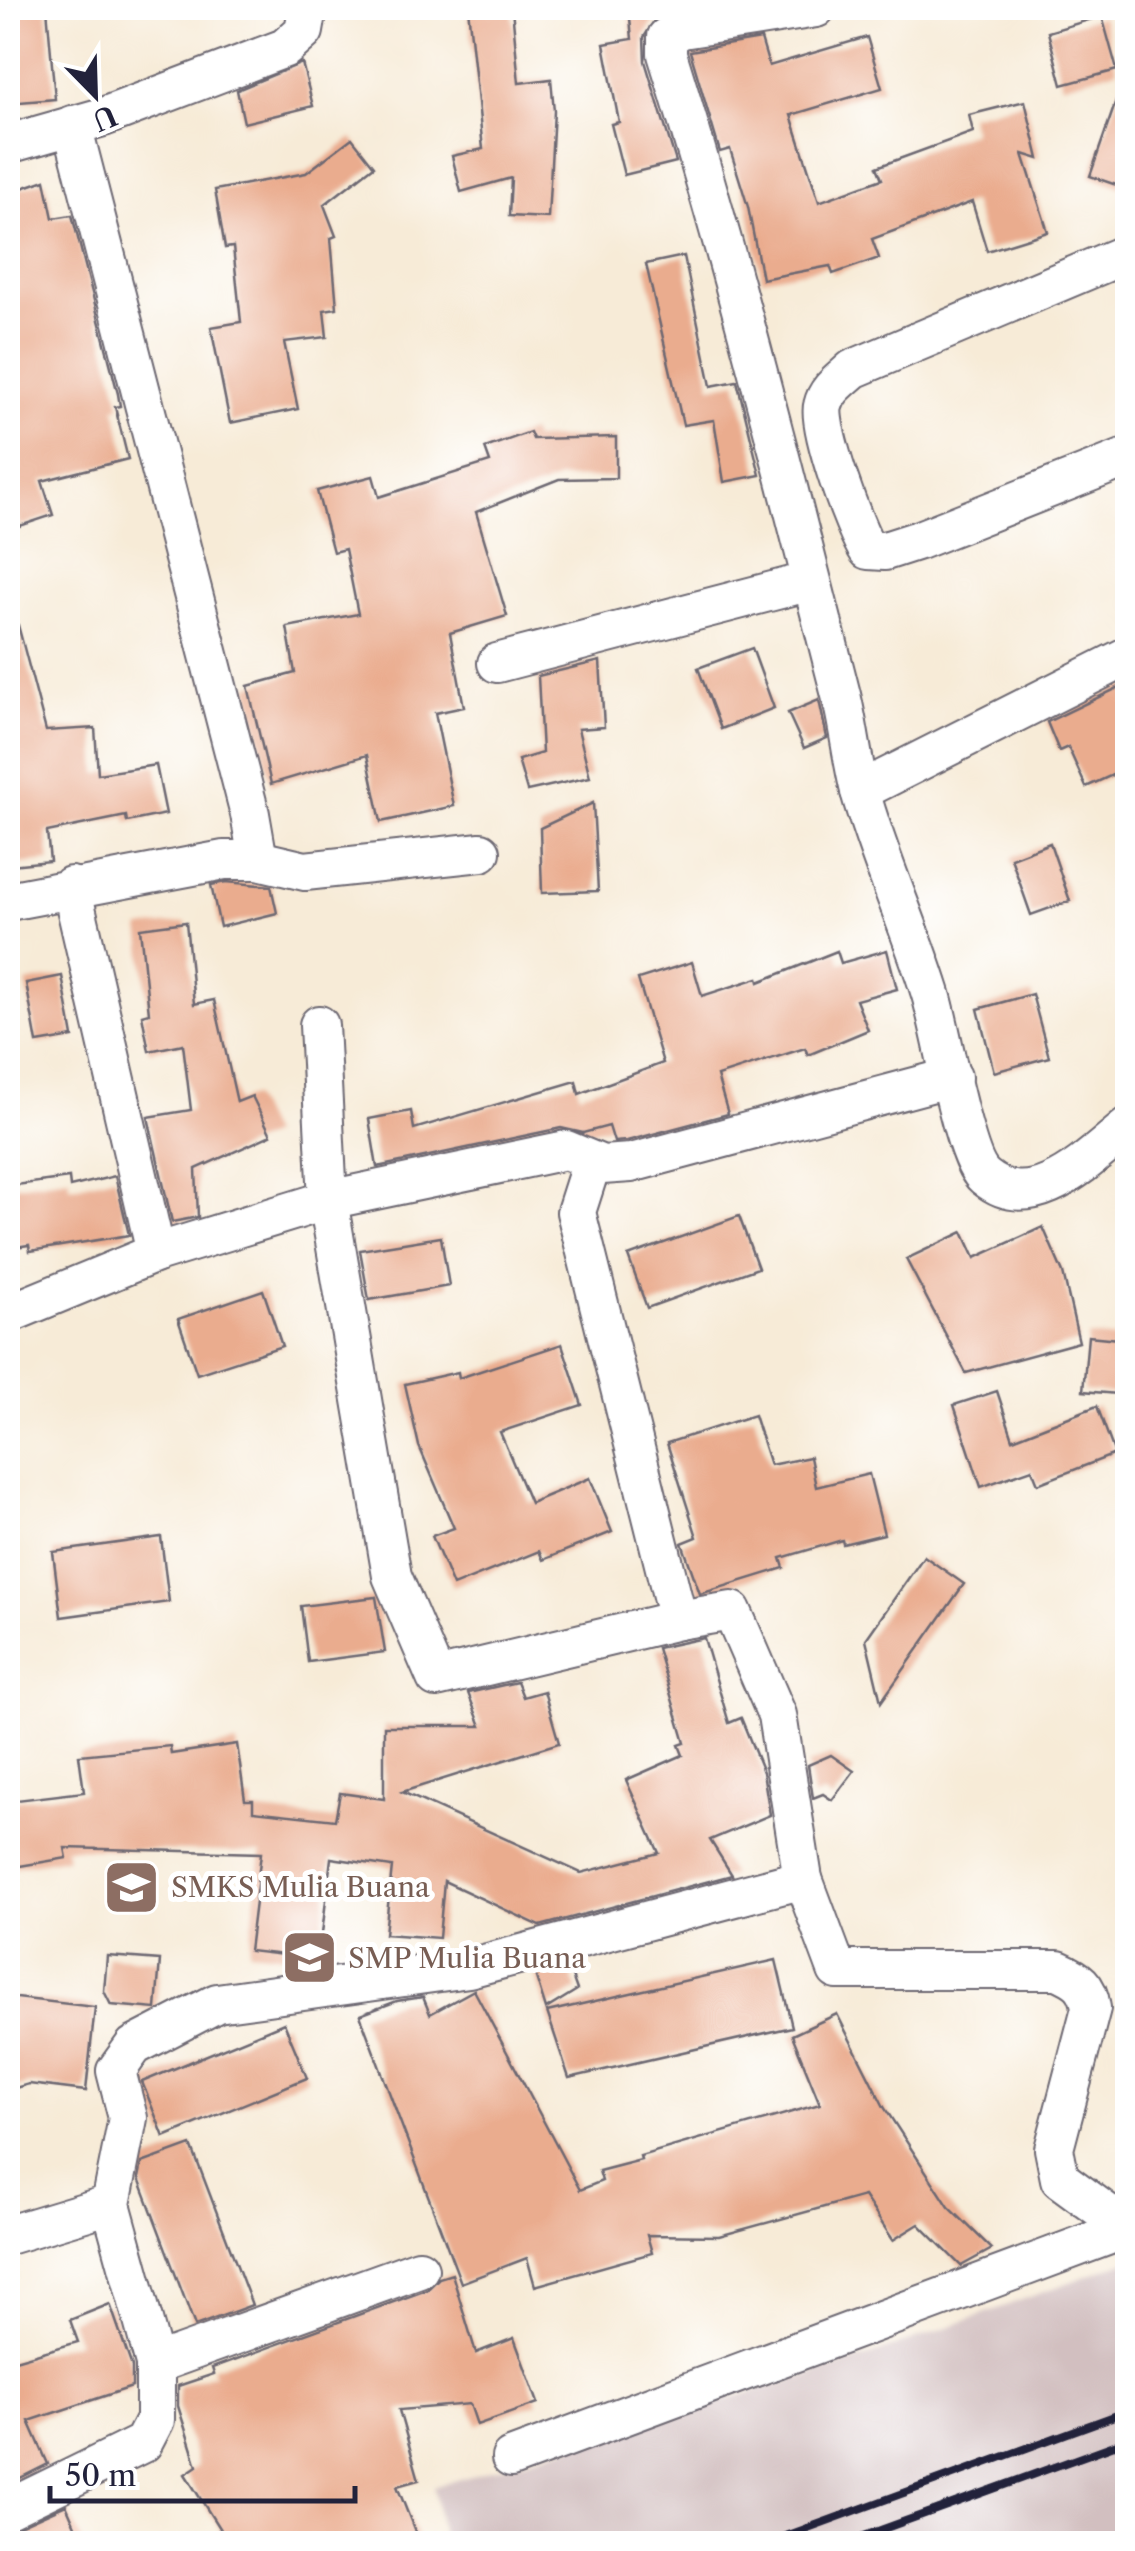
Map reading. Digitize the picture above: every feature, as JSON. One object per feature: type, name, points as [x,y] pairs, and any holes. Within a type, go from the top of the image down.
[{"type":"street","points":[[8,144],[72,125],[285,48],[304,31],[308,8]]},
{"type":"street","points":[[816,8],[682,29],[667,36],[667,54],[715,207],[811,581],[860,791],[923,967],[969,1152],[982,1176],[1006,1189],[1060,1182],[1128,1127]]},
{"type":"street","points":[[72,125],[250,814],[258,860]]},
{"type":"street","points":[[1128,253],[853,370],[828,392],[821,412],[855,530],[868,550],[885,551],[919,540],[1128,456]]},
{"type":"street","points":[[497,662],[811,581]]},
{"type":"street","points":[[860,791],[1128,656]]},
{"type":"street","points":[[8,901],[224,860],[258,860],[306,871],[480,852]]},
{"type":"street","points":[[71,886],[156,1252]]},
{"type":"street","points":[[318,1025],[328,1200],[392,1576],[436,1678],[732,1610],[777,1716],[803,1880],[837,1970],[1058,1970],[1079,1980],[1089,1993],[1091,2008],[1054,2148],[1056,2164],[1060,2179],[1127,2228]]},
{"type":"street","points":[[8,1314],[156,1252],[328,1200],[566,1150],[610,1167],[631,1163],[952,1078]]},
{"type":"street","points":[[592,1162],[576,1212],[678,1620]]},
{"type":"street","points":[[8,2509],[142,2442],[155,2420],[155,2364],[111,2204],[128,2118],[116,2071],[134,2046],[217,2003],[469,1968],[803,1880]]},
{"type":"street","points":[[8,2236],[111,2204]]},
{"type":"street","points":[[512,2458],[1127,2228]]},
{"type":"street","points":[[155,2364],[419,2269]]},
{"type":"shaded area","points":[[1127,2261],[1127,2543],[443,2543],[434,2487],[865,2358]]},
{"type":"building","points":[[8,8],[47,8],[55,99],[8,103]]},
{"type":"building","points":[[468,8],[512,8],[519,83],[551,79],[554,111],[548,218],[509,216],[511,178],[461,192],[452,156],[483,149]]},
{"type":"building","points":[[629,8],[676,8],[656,18],[644,37],[645,61],[676,162],[624,175],[611,124],[619,122],[604,44],[632,39]]},
{"type":"building","points":[[1102,16],[1117,70],[1062,85],[1048,32]]},
{"type":"building","points":[[867,37],[882,88],[791,115],[819,202],[882,179],[877,167],[973,132],[969,115],[1025,101],[1039,159],[1023,154],[1048,232],[987,251],[972,202],[872,239],[879,258],[833,274],[830,266],[762,279],[748,207],[730,149],[720,152],[690,51],[761,39],[769,66]]},
{"type":"building","points":[[302,63],[313,106],[244,123],[237,90]]},
{"type":"building","points":[[1122,84],[1128,85],[1128,189],[1090,176]]},
{"type":"building","points":[[352,138],[374,166],[324,205],[336,236],[331,238],[337,308],[324,310],[327,337],[284,342],[298,409],[230,423],[211,327],[241,322],[233,247],[225,248],[215,190],[306,173]]},
{"type":"building","points":[[45,180],[53,218],[72,215],[118,394],[120,406],[115,407],[128,459],[42,481],[53,515],[20,526],[8,490],[8,193]]},
{"type":"building","points":[[684,256],[711,386],[737,381],[760,475],[724,482],[714,420],[683,425],[646,264]]},
{"type":"building","points":[[530,432],[533,439],[616,437],[616,478],[559,479],[476,512],[507,616],[450,633],[464,707],[435,713],[454,806],[381,822],[367,755],[271,784],[248,686],[295,673],[287,627],[358,614],[345,549],[333,552],[317,491],[373,476],[379,497],[490,462],[485,448]]},
{"type":"building","points":[[18,625],[46,731],[95,728],[98,774],[156,765],[166,814],[127,822],[126,816],[47,832],[50,861],[10,865],[8,627]]},
{"type":"building","points":[[752,648],[774,708],[721,729],[698,668]]},
{"type":"building","points":[[600,661],[604,727],[578,729],[590,777],[527,791],[518,760],[542,753],[538,676]]},
{"type":"building","points":[[1128,683],[1128,768],[1086,787],[1068,747],[1059,751],[1047,722]]},
{"type":"building","points":[[819,700],[827,738],[804,748],[788,713]]},
{"type":"building","points":[[593,803],[598,891],[542,893],[540,828]]},
{"type":"building","points":[[1050,843],[1070,901],[1031,915],[1011,858]]},
{"type":"building","points":[[226,882],[271,886],[277,913],[220,927],[211,885]]},
{"type":"building","points":[[186,922],[194,1004],[214,1000],[237,1102],[252,1096],[271,1135],[196,1169],[198,1217],[172,1222],[148,1117],[191,1110],[183,1044],[149,1051],[142,1015],[149,1013],[140,928]]},
{"type":"building","points":[[887,950],[897,989],[856,1000],[868,1030],[808,1055],[805,1048],[717,1076],[728,1114],[627,1141],[614,1142],[609,1126],[583,1133],[561,1128],[377,1167],[369,1119],[411,1111],[414,1129],[576,1081],[579,1094],[663,1063],[638,979],[692,962],[702,996],[758,978],[759,982],[837,951],[841,963]]},
{"type":"building","points":[[62,976],[73,1037],[37,1043],[26,983]]},
{"type":"building","points":[[1032,994],[1049,1057],[994,1072],[978,1009]]},
{"type":"building","points":[[115,1176],[129,1235],[30,1251],[29,1245],[8,1248],[8,1186],[69,1178],[70,1187]]},
{"type":"building","points":[[739,1216],[758,1268],[647,1308],[628,1256]]},
{"type":"building","points":[[1043,1227],[1063,1273],[1079,1342],[966,1373],[906,1259],[963,1232],[975,1258]]},
{"type":"building","points":[[441,1237],[449,1286],[369,1300],[360,1250]]},
{"type":"building","points":[[263,1290],[282,1346],[197,1374],[178,1319]]},
{"type":"building","points":[[1088,1336],[1128,1340],[1128,1395],[1083,1391]]},
{"type":"building","points":[[562,1344],[582,1405],[500,1432],[530,1503],[590,1478],[612,1532],[543,1560],[539,1551],[453,1586],[432,1536],[454,1528],[419,1446],[405,1384],[458,1372],[459,1378]]},
{"type":"building","points":[[997,1391],[1013,1439],[1097,1406],[1115,1454],[1038,1484],[1032,1469],[981,1487],[954,1405]]},
{"type":"building","points":[[754,1415],[770,1465],[810,1457],[816,1487],[869,1474],[884,1534],[843,1544],[842,1540],[781,1558],[784,1568],[700,1594],[682,1543],[697,1537],[667,1443]]},
{"type":"building","points":[[161,1537],[169,1602],[61,1617],[53,1552]]},
{"type":"building","points":[[924,1556],[964,1584],[881,1702],[866,1639]]},
{"type":"building","points":[[376,1597],[385,1652],[308,1662],[301,1606]]},
{"type":"building","points":[[704,1638],[729,1723],[741,1718],[763,1772],[770,1815],[710,1840],[732,1875],[540,1926],[444,1881],[439,1938],[385,1934],[392,1867],[331,1858],[319,1959],[249,1951],[261,1853],[65,1848],[67,1858],[8,1868],[8,1801],[84,1792],[79,1755],[170,1746],[171,1754],[237,1744],[245,1800],[253,1800],[253,1811],[335,1820],[340,1793],[384,1799],[384,1726],[481,1726],[468,1693],[517,1682],[523,1697],[544,1691],[559,1743],[402,1792],[581,1873],[659,1853],[626,1780],[683,1755],[679,1745],[685,1743],[657,1648]]},
{"type":"building","points":[[831,1755],[854,1771],[832,1800],[823,1794],[813,1798],[808,1765]]},
{"type":"building","points":[[107,1956],[160,1960],[156,2009],[111,2005],[104,1991]]},
{"type":"building","points":[[776,1960],[792,2027],[569,2078],[547,2012]]},
{"type":"building","points":[[568,1965],[577,1990],[546,2009],[535,1974]]},
{"type":"building","points":[[474,1990],[580,2190],[602,2181],[599,2171],[641,2160],[640,2156],[820,2104],[792,2035],[837,2014],[884,2107],[949,2207],[992,2249],[961,2266],[919,2224],[893,2240],[864,2196],[719,2236],[647,2235],[652,2253],[535,2286],[527,2258],[461,2283],[360,2015],[397,2001],[423,1997],[430,2014]]},
{"type":"building","points":[[8,1997],[95,2007],[86,2091],[29,2084],[8,2090]]},
{"type":"building","points":[[284,2023],[307,2078],[164,2137],[142,2082]]},
{"type":"building","points":[[191,2145],[252,2305],[195,2326],[139,2178],[142,2163]]},
{"type":"building","points":[[452,2274],[476,2353],[514,2338],[538,2403],[477,2425],[470,2404],[399,2410],[419,2480],[397,2486],[420,2544],[229,2544],[185,2474],[197,2466],[178,2406],[178,2386],[214,2374],[212,2368],[427,2290],[439,2278]]},
{"type":"building","points":[[110,2304],[132,2367],[132,2387],[29,2421],[48,2464],[8,2484],[8,2362],[78,2342],[70,2320]]},
{"type":"building","points":[[66,2505],[83,2544],[8,2544],[8,2531]]},
{"type":"railway","points":[[764,2544],[1128,2411]]},
{"type":"railway","points":[[842,2544],[1128,2440]]},
{"type":"place","name":"SMKS Mulia Buana","points":[[132,1887]]},
{"type":"place","name":"SMP Mulia Buana","points":[[309,1958]]}]
